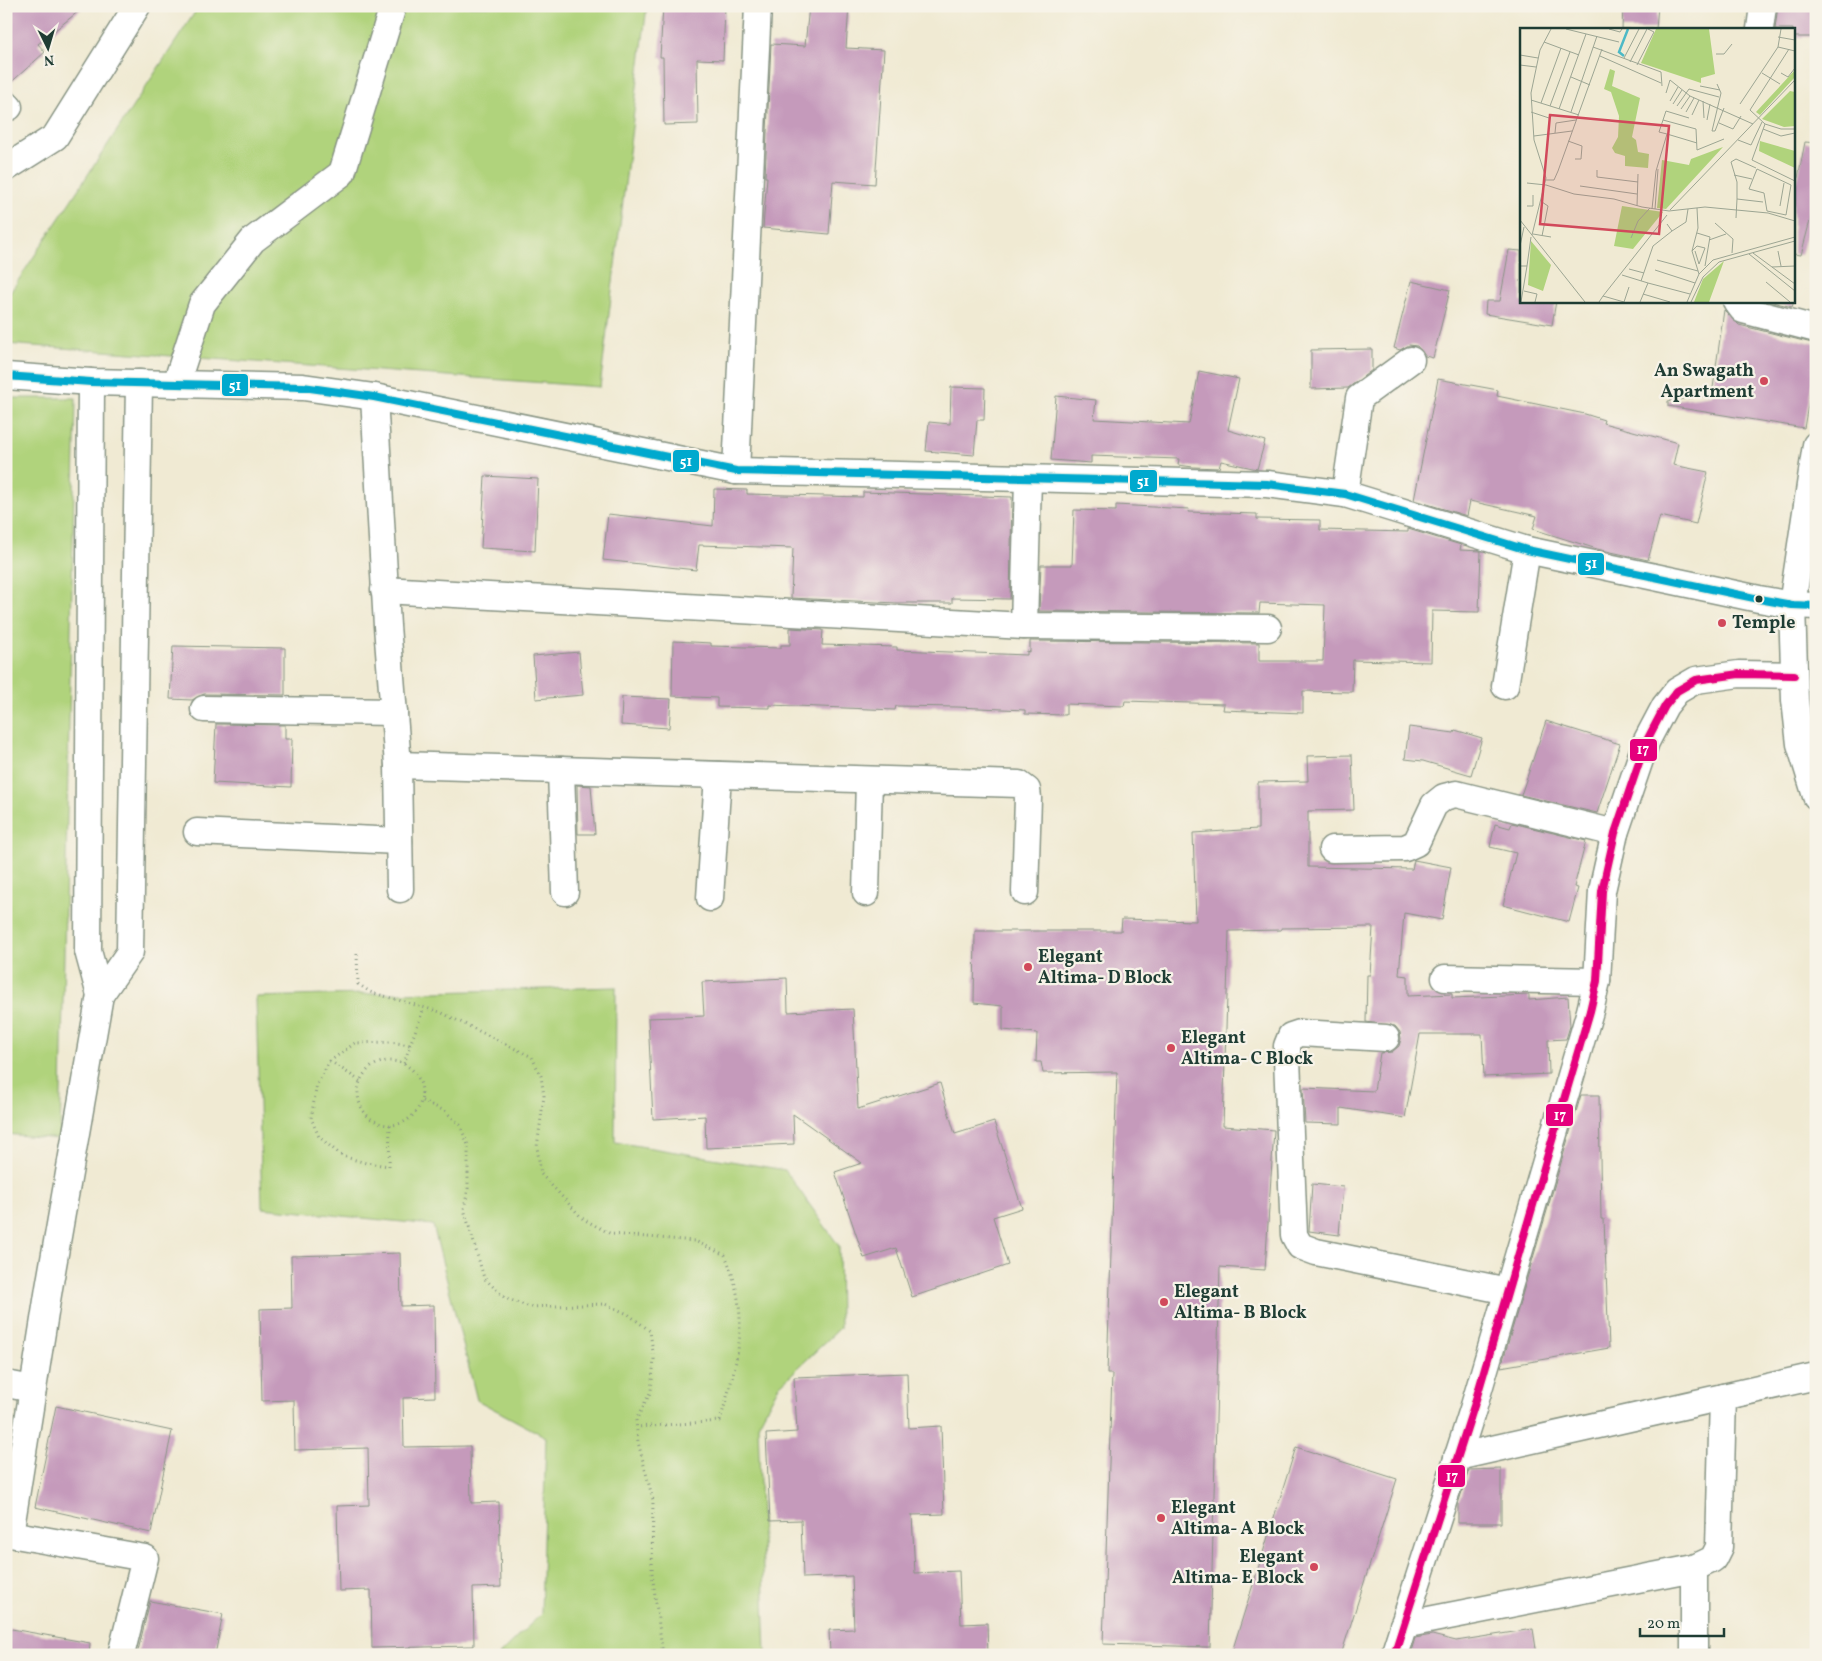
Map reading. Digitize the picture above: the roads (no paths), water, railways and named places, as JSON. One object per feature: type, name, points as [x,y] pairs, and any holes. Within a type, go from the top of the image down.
[{"type":"street","points":[[6,168],[55,137],[137,6]]},
{"type":"street","points":[[176,384],[202,304],[253,240],[342,173],[394,6]]},
{"type":"street","points":[[736,471],[758,6]]},
{"type":"street","points":[[1760,28],[1763,6]]},
{"type":"street","points":[[1737,302],[1743,310],[1816,329]]},
{"type":"street","points":[[1345,494],[1359,398],[1411,360]]},
{"type":"street","points":[[6,376],[91,382],[303,386],[374,397],[736,471],[1267,484],[1345,494],[1527,550],[1804,605]]},
{"type":"street","points":[[91,382],[88,952],[100,995],[8,1534],[145,1558],[122,1655]]},
{"type":"street","points":[[100,995],[130,952],[139,383]]},
{"type":"street","points":[[374,397],[384,590],[398,765],[400,889]]},
{"type":"street","points":[[1813,782],[1800,744],[1794,675],[1804,605],[1816,445]]},
{"type":"street","points":[[1024,626],[1028,479]]},
{"type":"street","points":[[1505,686],[1527,550]]},
{"type":"street","points":[[384,590],[1024,626],[1268,628]]},
{"type":"street","points":[[1394,1655],[1508,1291],[1597,981],[1602,891],[1615,833],[1646,742],[1665,706],[1677,691],[1696,680],[1718,676],[1794,675]]},
{"type":"street","points":[[204,709],[394,712]]},
{"type":"street","points":[[398,765],[1019,784],[1027,790],[1028,798],[1025,892]]},
{"type":"street","points":[[561,770],[565,892]]},
{"type":"street","points":[[710,898],[718,775]]},
{"type":"street","points":[[866,893],[869,780]]},
{"type":"street","points":[[1332,849],[1406,848],[1416,843],[1434,805],[1444,798],[1456,794],[1615,833]]},
{"type":"street","points":[[197,832],[400,841]]},
{"type":"street","points":[[1445,978],[1597,981]]},
{"type":"street","points":[[1386,1038],[1300,1033],[1291,1036],[1287,1046],[1287,1058],[1294,1235],[1300,1246],[1316,1252],[1508,1291]]},
{"type":"street","points":[[1457,1457],[1816,1376]]},
{"type":"street","points":[[6,1384],[33,1389]]},
{"type":"street","points":[[1403,1625],[1694,1568],[1712,1559],[1719,1547],[1723,1397]]},
{"type":"street","points":[[1694,1568],[1694,1655]]},
{"type":"place","name":"An Swagath Apartment","points":[[1764,381]]},
{"type":"place","name":"Temple","points":[[1722,623]]},
{"type":"place","name":"Elegant Altima- D Block","points":[[1028,967]]},
{"type":"place","name":"Elegant Altima- C Block","points":[[1171,1048]]},
{"type":"place","name":"Elegant Altima- B Block","points":[[1164,1302]]},
{"type":"place","name":"Elegant Altima- A Block","points":[[1161,1518]]},
{"type":"place","name":"Elegant Altima- E Block","points":[[1314,1567]]}]
